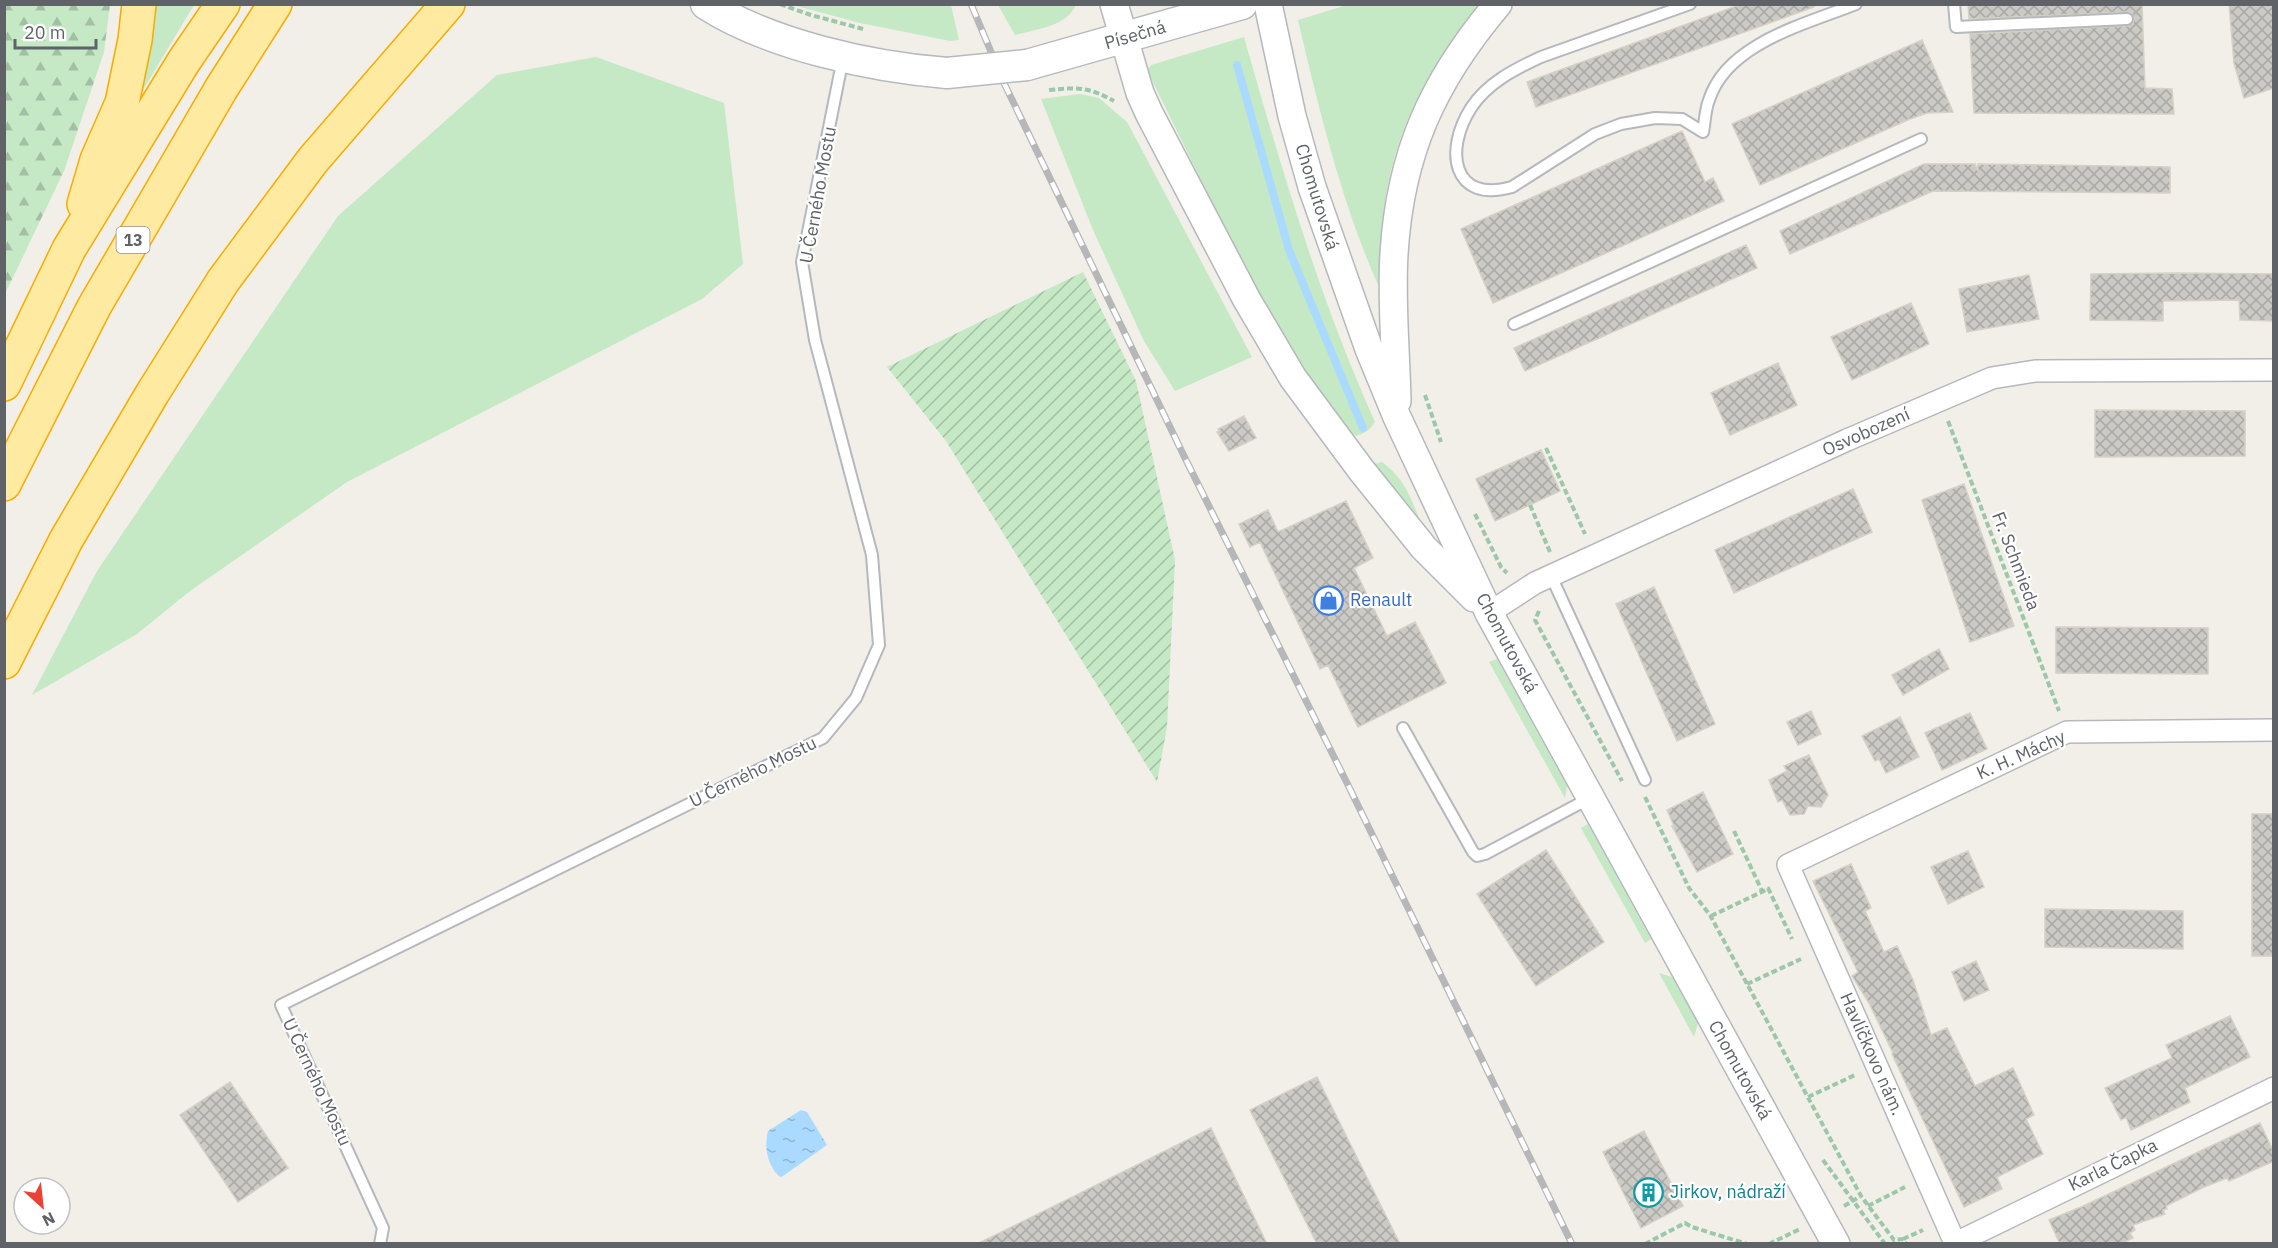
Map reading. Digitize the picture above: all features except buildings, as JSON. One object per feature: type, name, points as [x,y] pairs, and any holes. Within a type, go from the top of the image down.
[{"type":"highway","points":[[69,249],[97,160],[122,103],[135,40],[139,4]]},
{"type":"highway","points":[[4,384],[69,249],[184,61],[223,4]]},
{"type":"highway","name":"13","points":[[4,484],[94,307],[221,89],[275,4]]},
{"type":"highway","points":[[4,662],[66,540],[152,394],[223,281],[313,160],[448,4]]},
{"type":"main road","name":"Písečná","points":[[706,4],[720,14],[756,29],[843,57],[909,70],[946,73],[1027,65],[1242,4]]},
{"type":"street","points":[[1114,4],[1132,36],[1140,93],[1149,113],[1247,300],[1293,378],[1362,471],[1418,539],[1489,613]]},
{"type":"street","name":"Chomutovská","points":[[1268,4],[1292,116],[1312,187],[1369,349],[1397,417],[1489,613],[1836,1244]]},
{"type":"street","points":[[1397,417],[1393,307],[1394,255],[1397,221],[1410,156],[1420,126],[1443,79],[1497,4]]},
{"type":"street","name":"Osvobození","points":[[1489,613],[1549,576],[1847,440],[1992,378],[2035,371],[2274,370]]},
{"type":"street","name":"K. H. Máchy","points":[[1788,866],[2067,732],[2274,730]]},
{"type":"street","name":"Havlíčkovo nám.","points":[[1788,866],[1959,1242]]},
{"type":"street","name":"Karla Čapka","points":[[1959,1242],[2273,1090]]},
{"type":"lane","points":[[1690,4],[1541,57],[1518,68],[1485,90],[1471,108],[1459,131],[1455,154],[1458,170],[1463,179],[1469,186],[1483,191],[1497,191],[1512,187],[1595,134],[1621,124],[1655,118],[1682,119],[1703,132],[1709,99],[1721,77],[1741,56],[1770,38],[1856,4]]},
{"type":"lane","points":[[1954,4],[1956,27],[2127,19]]},
{"type":"lane","name":"U Černého Mostu","points":[[380,1244],[383,1228],[281,1005],[823,738],[856,698],[879,645],[872,555],[815,340],[802,262],[843,57]]},
{"type":"lane","points":[[1514,324],[1921,139]]},
{"type":"lane","points":[[1549,576],[1645,780]]},
{"type":"lane","points":[[1403,728],[1473,852],[1478,856],[1591,798]]},
{"type":"path","points":[[780,4],[866,30]]},
{"type":"path","points":[[1038,92],[1088,88],[1121,107]]},
{"type":"path","name":"Fr. Schmieda","points":[[1941,400],[2067,732]]},
{"type":"path","points":[[1546,448],[1588,540]]},
{"type":"path","points":[[1530,505],[1554,594],[1536,615],[1535,620],[1624,784]]},
{"type":"path","points":[[1644,794],[1689,888],[1711,916],[1861,1196],[1894,1240],[1903,1239],[1906,1244]]},
{"type":"path","points":[[1734,831],[1762,891]]},
{"type":"path","points":[[1711,916],[1777,884]]},
{"type":"path","points":[[1748,984],[1801,959]]},
{"type":"path","points":[[1808,1097],[1855,1075]]},
{"type":"path","points":[[1868,1206],[1907,1186]]},
{"type":"path","points":[[1769,1244],[1821,1219]]},
{"type":"path","points":[[1644,1244],[1685,1223],[1747,1244]]},
{"type":"green space","points":[[5,4],[110,5],[104,52],[64,171],[5,294]]},
{"type":"green space","points":[[153,5],[194,5],[143,90],[137,91]]},
{"type":"green space","points":[[793,5],[951,5],[959,40],[950,41],[860,23]]},
{"type":"green space","points":[[998,5],[1076,5],[1058,23],[1015,35]]},
{"type":"green space","points":[[1347,5],[1479,5],[1435,67],[1402,134],[1386,196],[1378,285],[1342,188],[1298,20]]},
{"type":"green space","points":[[1244,37],[1302,232],[1336,328],[1375,422],[1367,431],[1356,436],[1347,429],[1285,343],[1245,270],[1147,70],[1151,65]]},
{"type":"green space","points":[[596,57],[724,103],[743,264],[702,299],[347,482],[190,591],[137,634],[32,695],[97,571],[338,216],[497,75]]},
{"type":"green space","points":[[1080,94],[1099,98],[1127,122],[1252,357],[1175,391],[1144,341],[1093,230],[1041,99]]},
{"type":"green space","points":[[1083,272],[1136,381],[1175,560],[1167,727],[1157,782],[946,441],[887,367]]},
{"type":"green space","points":[[1382,462],[1396,474],[1405,487],[1419,518],[1374,464]]},
{"type":"green space","points":[[1497,659],[1567,786],[1565,798],[1489,662]]},
{"type":"green space","points":[[1588,824],[1651,939],[1645,943],[1581,828]]},
{"type":"green space","points":[[1659,973],[1672,977],[1698,1023],[1694,1037]]},
{"type":"water","points":[[801,1110],[807,1112],[827,1145],[780,1177],[772,1167],[768,1156],[766,1143],[768,1131]]},
{"type":"waterway","points":[[1237,65],[1289,250],[1363,428]]},
{"type":"railway","points":[[971,4],[1004,83],[1184,456],[1572,1244]]},
{"type":"place","name":"Renault","points":[[1329,600]]},
{"type":"place","name":"Jirkov, nádraží","points":[[1649,1192]]}]
